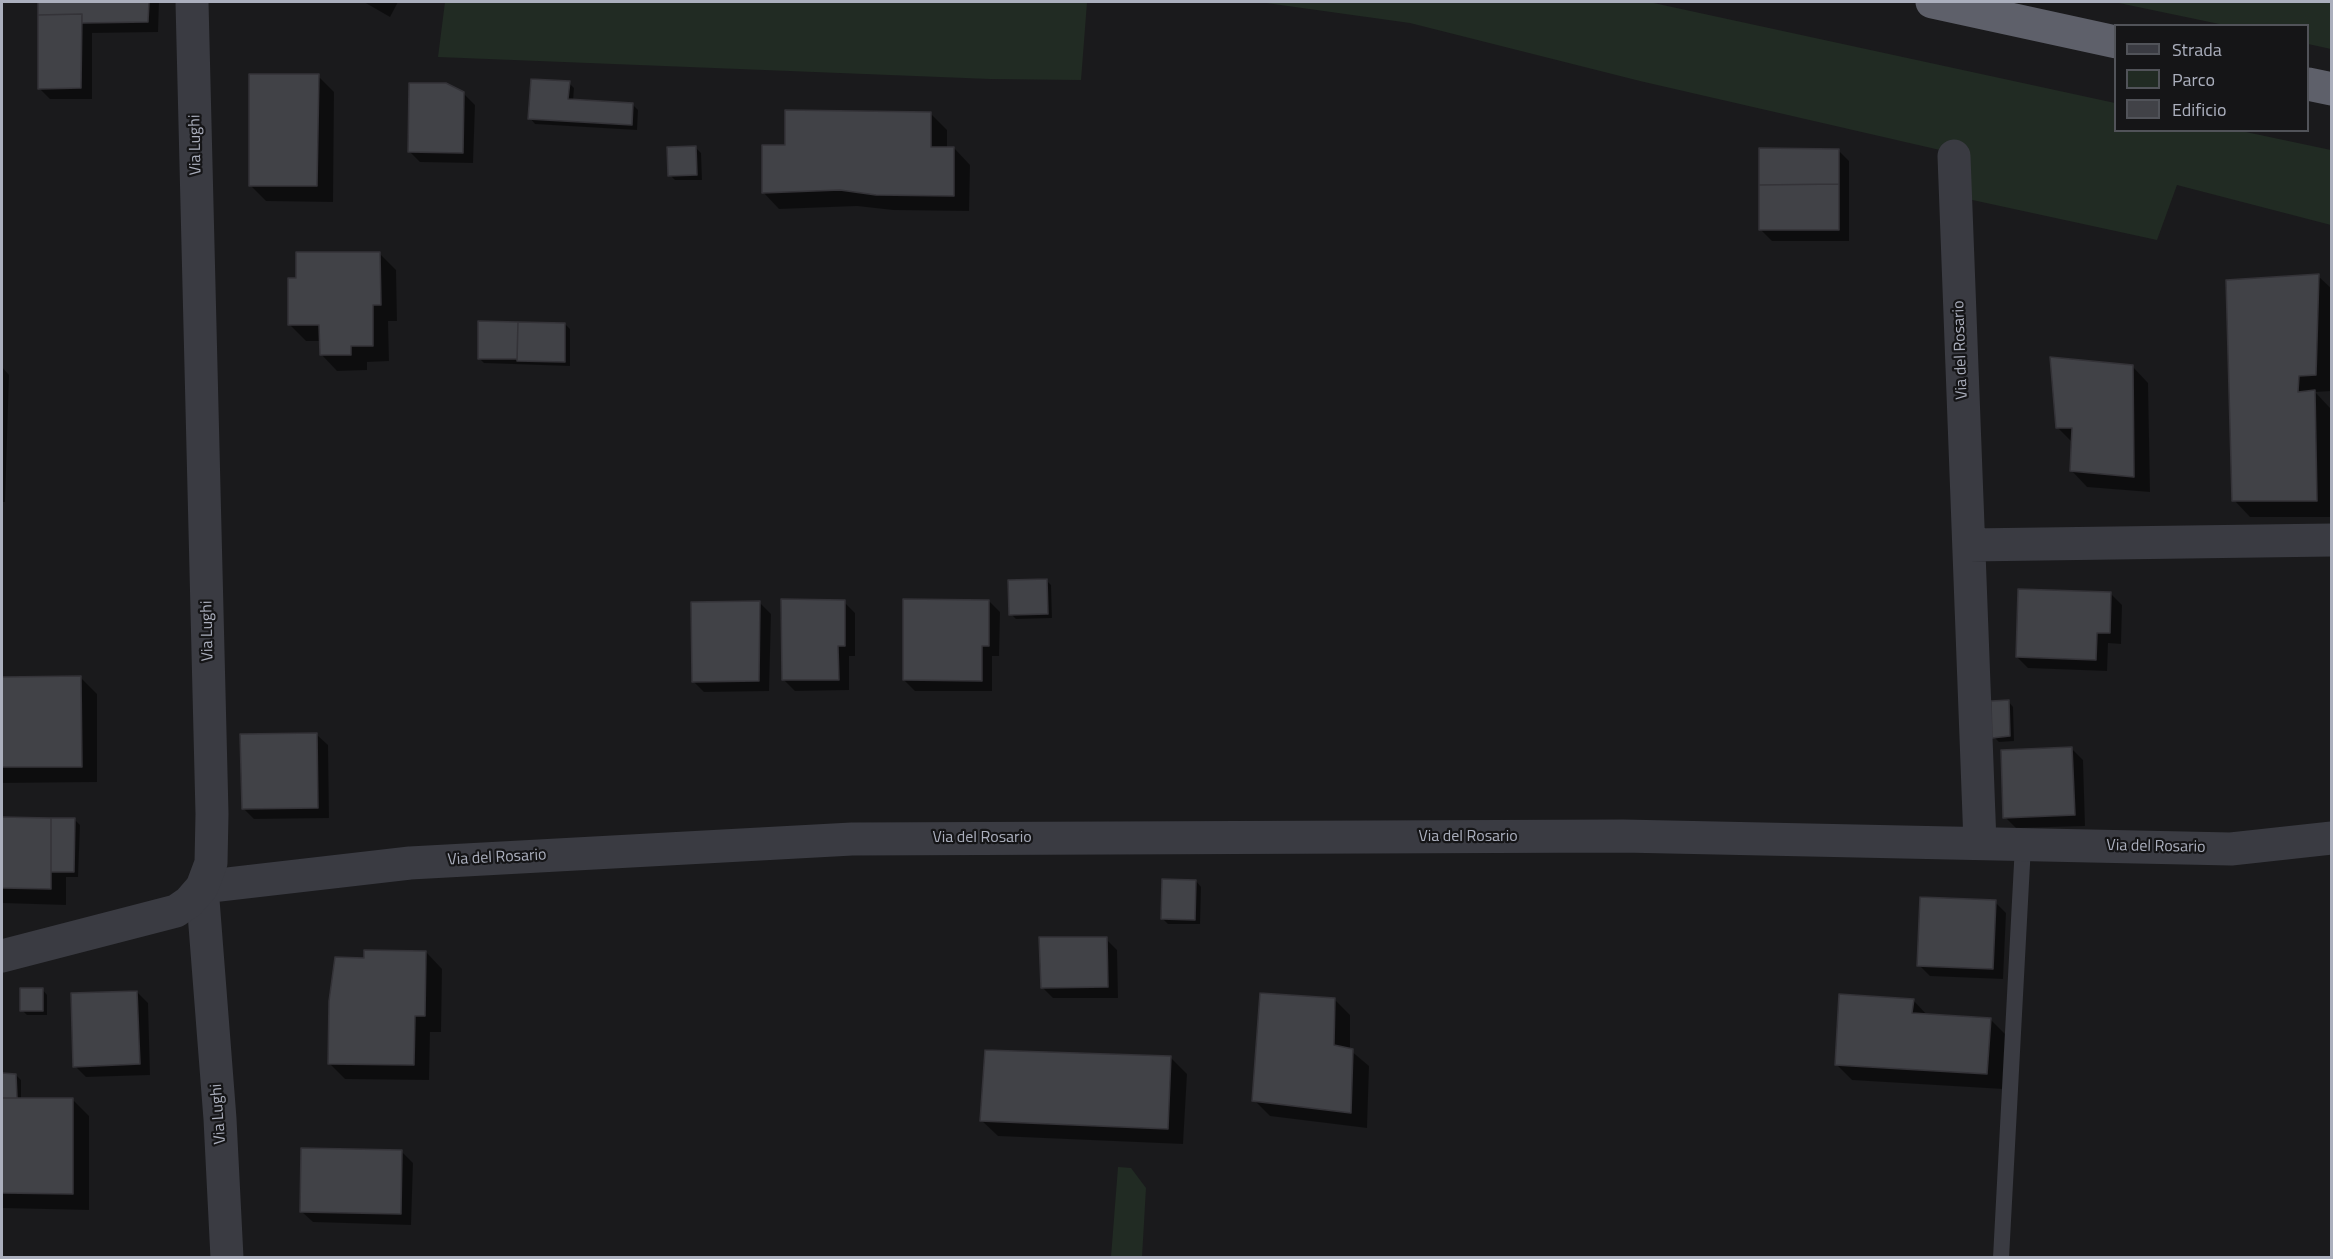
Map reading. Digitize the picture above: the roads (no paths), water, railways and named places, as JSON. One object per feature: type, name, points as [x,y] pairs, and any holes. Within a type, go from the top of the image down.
[{"type":"highway","points":[[1932,2],[2114,42]]},
{"type":"highway","points":[[2020,2],[2084,35]]},
{"type":"highway","points":[[2309,84],[2331,89]]},
{"type":"street","name":"Via Lughi","points":[[192,2],[212,814],[210,863],[202,887],[220,1119],[227,1257]]},
{"type":"street","name":"Via del Rosario","points":[[1954,156],[1980,843]]},
{"type":"street","points":[[1968,544],[2331,540]]},
{"type":"street","name":"Via del Rosario","points":[[202,887],[410,863],[852,839],[1623,836],[2231,849],[2331,838]]},
{"type":"street","points":[[2,956],[176,911],[189,902],[202,887]]},
{"type":"lane","points":[[2001,1257],[2023,845]]}]
